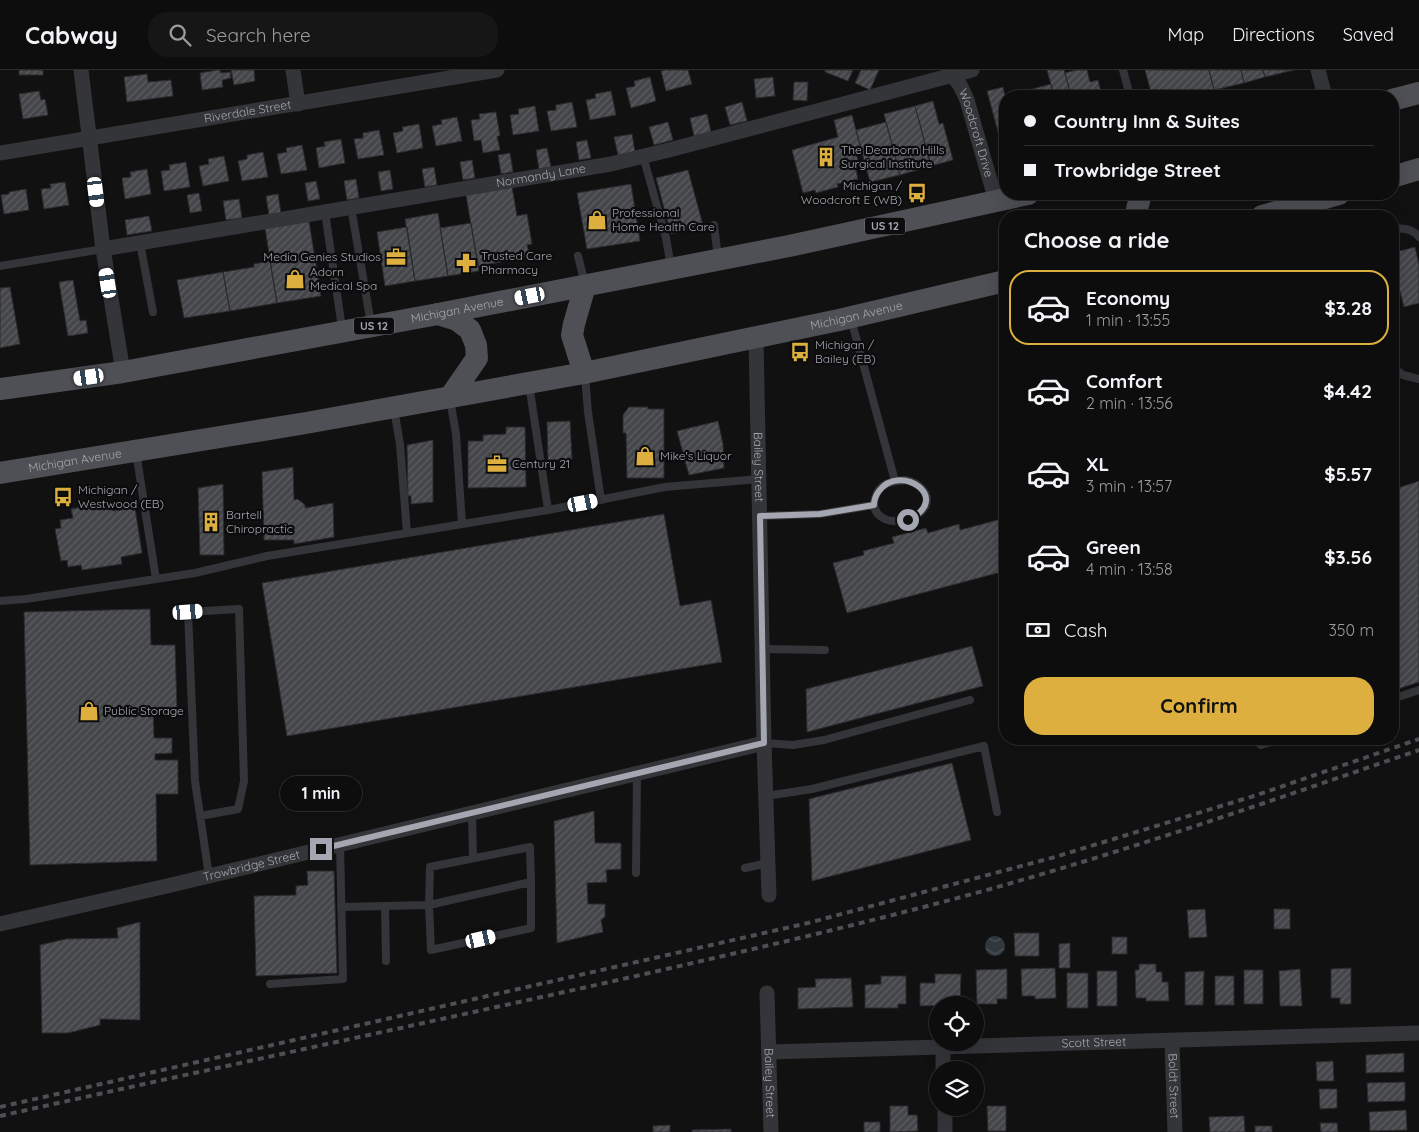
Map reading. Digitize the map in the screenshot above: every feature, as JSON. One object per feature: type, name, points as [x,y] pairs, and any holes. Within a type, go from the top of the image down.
[{"type":"main road","points":[[1399,98],[1419,93]]},
{"type":"main road","points":[[1399,175],[1419,169]]},
{"type":"main road","name":"Michigan Avenue","points":[[0,389],[122,372],[438,314],[789,246],[1004,209],[1018,200]]},
{"type":"main road","points":[[1283,210],[1318,200]]},
{"type":"main road","name":"Michigan Avenue","points":[[0,472],[306,423],[584,373],[756,338],[999,282]]},
{"type":"main road","points":[[584,373],[572,335],[585,286]]},
{"type":"main road","points":[[438,314],[458,320],[470,330],[476,345],[477,358],[450,397]]},
{"type":"street","points":[[81,70],[88,139],[122,372]]},
{"type":"street","points":[[293,70],[298,104]]},
{"type":"street","name":"Riverdale Street","points":[[0,153],[298,104],[427,76],[497,70]]},
{"type":"street","name":"Normandy Lane","points":[[103,249],[602,165],[643,156],[950,73],[972,70]]},
{"type":"street","points":[[1318,70],[1323,90]]},
{"type":"street","name":"Woodcroft Drive","points":[[950,73],[960,85],[967,100],[999,194]]},
{"type":"street","name":"Bailey Street","points":[[756,338],[769,895]]},
{"type":"street","name":"Trowbridge Street","points":[[0,924],[764,743]]},
{"type":"street","name":"Bailey Street","points":[[767,993],[771,1132]]},
{"type":"street","name":"Scott Street","points":[[984,1046],[1419,1033]]},
{"type":"street","name":"Boldt Street","points":[[1172,1040],[1175,1132]]},
{"type":"street","name":"Scott Street","points":[[769,1052],[929,1047]]},
{"type":"street","points":[[945,1116],[946,1132]]},
{"type":"lane","points":[[1123,70],[1128,90]]},
{"type":"lane","points":[[643,156],[666,238],[672,269]]},
{"type":"lane","points":[[351,207],[371,326]]},
{"type":"lane","points":[[324,212],[343,331]]},
{"type":"lane","points":[[714,226],[718,260]]},
{"type":"lane","points":[[1399,230],[1408,229],[1419,237]]},
{"type":"lane","points":[[140,243],[153,312]]},
{"type":"lane","points":[[0,266],[103,249]]},
{"type":"lane","points":[[578,256],[585,286]]},
{"type":"lane","points":[[851,317],[896,481]]},
{"type":"lane","points":[[1399,372],[1419,380]]},
{"type":"lane","points":[[584,373],[601,500]]},
{"type":"lane","points":[[529,382],[548,510]]},
{"type":"lane","points":[[450,397],[456,434],[462,524]]},
{"type":"lane","points":[[394,407],[400,444],[406,533]]},
{"type":"lane","points":[[136,450],[156,579]]},
{"type":"lane","points":[[0,601],[195,573],[267,556],[548,510],[665,487],[759,479]]},
{"type":"lane","points":[[905,480],[912,482],[920,486],[925,492],[926,505],[916,516],[908,520],[885,519],[874,509],[874,505],[876,496],[882,488],[886,484],[896,481],[905,480]]},
{"type":"lane","points":[[760,516],[820,514],[874,505]]},
{"type":"lane","points":[[200,816],[238,809],[244,781],[239,609],[188,612],[195,781],[200,816],[209,876]]},
{"type":"lane","points":[[762,649],[825,650]]},
{"type":"lane","points":[[1399,697],[1419,690]]},
{"type":"lane","points":[[764,743],[793,745],[824,740],[970,700]]},
{"type":"lane","points":[[766,796],[812,789],[984,746],[996,812]]},
{"type":"lane","points":[[636,873],[637,773]]},
{"type":"lane","points":[[472,812],[473,858]]},
{"type":"lane","points":[[270,984],[343,979],[340,844]]},
{"type":"lane","points":[[530,847],[531,882],[531,928],[431,950],[430,867],[530,847]]},
{"type":"lane","points":[[745,868],[768,863]]},
{"type":"lane","points":[[341,907],[429,905],[531,882]]},
{"type":"lane","points":[[386,906],[386,961]]},
{"type":"water","points":[[991,936],[999,936],[1005,942],[1005,950],[999,956],[991,956],[985,950],[985,942]]},
{"type":"building","points":[[19,70],[43,70],[43,75],[19,75]]},
{"type":"building","points":[[220,70],[221,73],[230,72],[231,78],[222,80],[223,87],[202,90],[200,73]]},
{"type":"building","points":[[231,70],[254,70],[255,81],[234,85]]},
{"type":"building","points":[[688,70],[692,84],[666,91],[661,71]]},
{"type":"building","points":[[825,70],[853,70],[848,81],[825,72]]},
{"type":"building","points":[[861,70],[879,70],[870,90],[855,83]]},
{"type":"building","points":[[1047,70],[1064,70],[1069,90],[1052,90]]},
{"type":"building","points":[[1087,70],[1090,82],[1098,80],[1100,90],[1069,90],[1065,73]]},
{"type":"building","points":[[1145,70],[1209,70],[1214,90],[1150,90]]},
{"type":"building","points":[[1209,70],[1241,70],[1244,83],[1214,90]]},
{"type":"building","points":[[1241,70],[1263,70],[1265,77],[1244,83]]},
{"type":"building","points":[[1263,70],[1294,70],[1265,77]]},
{"type":"building","points":[[147,74],[148,82],[171,80],[173,96],[127,102],[124,77]]},
{"type":"building","points":[[650,77],[656,101],[631,108],[626,88],[635,86],[634,81]]},
{"type":"building","points":[[773,77],[775,96],[756,98],[754,79]]},
{"type":"building","points":[[794,82],[808,82],[807,101],[793,100]]},
{"type":"building","points":[[1051,84],[1052,90],[1028,90]]},
{"type":"building","points":[[1003,87],[1004,90],[999,90],[999,136],[987,91]]},
{"type":"building","points":[[39,91],[41,100],[45,99],[48,115],[23,119],[19,94]]},
{"type":"building","points":[[611,91],[616,115],[590,120],[586,100],[596,98],[595,94]]},
{"type":"building","points":[[933,101],[939,124],[943,123],[953,160],[931,166],[915,106]]},
{"type":"building","points":[[572,102],[577,127],[551,131],[547,111],[556,110],[556,105]]},
{"type":"building","points":[[742,102],[747,121],[730,125],[725,107]]},
{"type":"building","points":[[535,106],[539,131],[513,135],[510,115],[519,114],[518,109]]},
{"type":"building","points":[[915,106],[931,166],[900,175],[884,114]]},
{"type":"building","points":[[496,112],[500,136],[497,136],[500,150],[483,153],[481,140],[474,141],[471,120],[480,119],[479,114]]},
{"type":"building","points":[[707,114],[711,132],[694,136],[690,118]]},
{"type":"building","name":"The Dearborn Hills Surgical Institute","points":[[852,115],[861,149],[855,150],[859,164],[855,165],[858,179],[837,184],[838,187],[816,193],[815,190],[803,193],[792,150],[838,137],[834,120]]},
{"type":"building","points":[[457,117],[462,141],[436,146],[432,126],[442,124],[441,120]]},
{"type":"building","points":[[668,122],[673,140],[654,145],[649,127]]},
{"type":"building","points":[[886,122],[900,175],[870,182],[856,130]]},
{"type":"building","points":[[419,124],[423,148],[397,153],[393,133],[403,131],[402,127]]},
{"type":"building","points":[[379,130],[384,155],[358,159],[354,139],[363,138],[363,133]]},
{"type":"building","points":[[632,134],[635,152],[618,155],[614,137]]},
{"type":"building","points":[[341,139],[345,163],[319,168],[316,148],[325,146],[324,142]]},
{"type":"building","points":[[587,140],[591,158],[579,160],[576,142]]},
{"type":"building","points":[[302,145],[307,170],[281,174],[277,154],[287,152],[286,148]]},
{"type":"building","points":[[547,148],[551,167],[539,169],[536,150]]},
{"type":"building","points":[[263,152],[268,177],[242,181],[238,161],[247,159],[247,155]]},
{"type":"building","points":[[510,153],[513,172],[501,174],[498,155]]},
{"type":"building","points":[[224,156],[229,181],[203,186],[199,166],[209,164],[208,159]]},
{"type":"building","points":[[472,160],[475,178],[463,180],[460,162]]},
{"type":"building","points":[[186,162],[190,187],[164,191],[161,171],[170,170],[169,165]]},
{"type":"building","points":[[434,167],[437,185],[425,187],[422,169]]},
{"type":"building","points":[[147,169],[151,194],[125,199],[122,178],[131,177],[130,172]]},
{"type":"building","points":[[390,170],[393,189],[381,191],[378,172]]},
{"type":"building","points":[[688,170],[703,225],[671,234],[656,178]]},
{"type":"building","points":[[356,179],[359,198],[347,200],[344,181]]},
{"type":"building","points":[[316,181],[320,199],[308,201],[305,183]]},
{"type":"building","points":[[65,182],[69,205],[44,209],[41,189],[51,188],[50,184]]},
{"type":"building","points":[[631,184],[640,241],[587,249],[577,193]]},
{"type":"building","points":[[512,187],[517,216],[527,214],[532,244],[527,245],[530,257],[478,266],[466,195]]},
{"type":"building","points":[[26,189],[29,210],[4,214],[1,195]]},
{"type":"building","points":[[199,193],[202,211],[190,213],[187,195]]},
{"type":"building","points":[[278,194],[281,213],[269,215],[266,196]]},
{"type":"building","points":[[239,199],[242,218],[226,220],[223,201]]},
{"type":"building","points":[[438,213],[448,276],[415,281],[405,219]]},
{"type":"building","points":[[149,216],[152,231],[127,235],[125,220]]},
{"type":"building","name":"Adorn Medical Spa","points":[[309,221],[321,296],[277,303],[265,228]]},
{"type":"building","points":[[471,223],[479,271],[448,276],[440,228]]},
{"type":"building","name":"Media Genies Studios","points":[[407,227],[415,281],[385,286],[377,232]]},
{"type":"building","points":[[1415,247],[1419,265],[1419,303],[1404,307],[1399,287],[1399,251]]},
{"type":"building","points":[[270,261],[277,303],[230,311],[223,272],[254,267],[254,264]]},
{"type":"building","points":[[223,272],[230,311],[184,318],[177,280]]},
{"type":"building","points":[[73,280],[80,321],[86,320],[88,333],[68,336],[59,282]]},
{"type":"building","points":[[10,287],[20,344],[0,348],[0,288]]},
{"type":"building","name":"Mike's Liquor","points":[[629,407],[664,409],[664,478],[627,478],[626,433],[623,433],[623,415]]},
{"type":"building","points":[[570,421],[572,459],[548,460],[547,422]]},
{"type":"building","points":[[718,421],[723,444],[724,468],[689,475],[677,431]]},
{"type":"building","name":"Century 21","points":[[506,427],[525,427],[526,487],[468,488],[468,441],[483,441],[483,435],[506,434]]},
{"type":"building","points":[[433,440],[433,502],[411,504],[411,496],[408,496],[407,445]]},
{"type":"building","points":[[293,467],[294,500],[298,499],[305,505],[305,508],[333,503],[334,537],[294,544],[294,540],[264,540],[262,472]]},
{"type":"building","points":[[1419,481],[1419,682],[1399,689],[1399,488]]},
{"type":"building","name":"Bartell Chiropractic","points":[[223,484],[224,555],[200,555],[198,488]]},
{"type":"building","points":[[111,502],[113,511],[135,508],[142,553],[121,557],[122,564],[82,570],[81,565],[68,567],[67,560],[61,561],[55,529],[61,528],[60,520],[73,518],[71,509]]},
{"type":"building","points":[[664,514],[680,606],[711,600],[722,662],[287,736],[262,583]]},
{"type":"building","points":[[999,520],[999,573],[847,613],[833,563],[864,555],[863,551],[894,543],[892,537],[926,528],[928,533],[959,524],[960,530]]},
{"type":"building","points":[[150,609],[151,645],[175,645],[177,710],[153,710],[154,738],[172,738],[172,753],[155,754],[155,760],[178,760],[178,794],[156,794],[157,861],[30,865],[24,612]]},
{"type":"building","points":[[972,646],[983,686],[807,732],[806,689]]},
{"type":"building","points":[[952,763],[971,840],[812,881],[809,799]]},
{"type":"building","points":[[594,811],[595,843],[621,843],[621,869],[606,870],[607,882],[587,883],[588,904],[605,904],[605,917],[601,920],[603,932],[557,943],[554,821]]},
{"type":"building","points":[[307,871],[334,871],[337,973],[256,976],[254,896],[296,895],[296,886],[308,885]]},
{"type":"building","points":[[1205,909],[1207,937],[1189,938],[1187,910]]},
{"type":"building","points":[[1274,909],[1290,909],[1290,929],[1274,929]]},
{"type":"building","points":[[140,922],[140,1020],[100,1019],[100,1025],[68,1033],[42,1033],[40,945],[66,939],[118,938],[117,928]]},
{"type":"building","points":[[1014,933],[1039,933],[1039,956],[1015,956]]},
{"type":"building","points":[[1112,937],[1127,937],[1127,954],[1112,954]]},
{"type":"building","points":[[1070,943],[1070,968],[1059,968],[1059,944]]},
{"type":"building","points":[[1139,964],[1156,964],[1156,972],[1162,972],[1162,982],[1168,982],[1169,1001],[1146,1001],[1146,998],[1136,998],[1135,970],[1139,970]]},
{"type":"building","points":[[1055,968],[1056,998],[1035,999],[1035,996],[1022,996],[1021,969]]},
{"type":"building","points":[[1351,968],[1351,1004],[1340,1004],[1340,998],[1331,998],[1331,969]]},
{"type":"building","points":[[1007,969],[1007,999],[997,999],[997,1004],[984,1004],[984,996],[977,996],[976,970]]},
{"type":"building","points":[[1300,969],[1302,1006],[1280,1006],[1279,971]]},
{"type":"building","points":[[1244,970],[1263,970],[1263,1004],[1244,1004]]},
{"type":"building","points":[[1097,971],[1117,971],[1117,1006],[1097,1006]]},
{"type":"building","points":[[1204,971],[1203,1005],[1185,1005],[1185,972]]},
{"type":"building","points":[[1067,973],[1088,973],[1088,1008],[1067,1008]]},
{"type":"building","points":[[935,974],[961,974],[960,996],[929,996],[929,1006],[920,1006],[920,983],[935,983]]},
{"type":"building","points":[[881,976],[906,976],[906,1004],[898,1004],[898,1008],[865,1008],[865,985],[881,984]]},
{"type":"building","points":[[1215,976],[1234,976],[1234,1005],[1215,1005]]},
{"type":"building","points":[[851,978],[853,1007],[798,1009],[798,988],[816,987],[815,979]]},
{"type":"building","points":[[1404,1053],[1404,1072],[1366,1073],[1366,1055]]},
{"type":"building","points":[[1333,1061],[1334,1081],[1317,1081],[1316,1062]]},
{"type":"building","points":[[1405,1082],[1405,1101],[1368,1102],[1367,1083]]},
{"type":"building","points":[[1319,1089],[1337,1089],[1337,1108],[1320,1109]]},
{"type":"building","points":[[890,1106],[908,1106],[908,1115],[917,1115],[918,1131],[890,1132]]},
{"type":"building","points":[[987,1106],[1006,1106],[1006,1131],[988,1131]]},
{"type":"building","points":[[1406,1110],[1407,1130],[1370,1131],[1369,1112]]},
{"type":"building","points":[[1244,1116],[1245,1132],[1210,1132],[1209,1117]]},
{"type":"building","points":[[864,1122],[880,1122],[880,1132],[864,1132]]},
{"type":"building","points":[[1320,1123],[1337,1123],[1338,1132],[1321,1132]]},
{"type":"building","points":[[670,1125],[670,1132],[653,1132],[653,1126]]},
{"type":"building","points":[[1255,1126],[1272,1126],[1272,1132],[1255,1132]]},
{"type":"building","points":[[731,1129],[731,1132],[692,1132],[692,1130]]},
{"type":"railway","points":[[0,1107],[808,923],[1055,857],[1257,795],[1419,739]]},
{"type":"railway","points":[[0,1116],[605,983],[894,915],[1057,870],[1118,851],[1239,812],[1419,750]]},
{"type":"place","name":"The Dearborn Hills Surgical Institute","points":[[826,157]]},
{"type":"place","name":"Michigan / Woodcroft E (WB)","points":[[917,193]]},
{"type":"place","name":"Professional Home Health Care","points":[[597,220]]},
{"type":"place","name":"Media Genies Studios","points":[[396,257]]},
{"type":"place","name":"Trusted Care Pharmacy","points":[[466,263]]},
{"type":"place","name":"Adorn Medical Spa","points":[[295,279]]},
{"type":"place","name":"Michigan / Bailey (EB)","points":[[800,352]]},
{"type":"place","name":"Mike's Liquor","points":[[645,456]]},
{"type":"place","name":"Century 21","points":[[497,464]]},
{"type":"place","name":"Michigan / Westwood (EB)","points":[[63,497]]},
{"type":"place","name":"Bartell Chiropractic","points":[[211,522]]},
{"type":"place","name":"Public Storage","points":[[89,711]]},
{"type":"route","points":[[321,849],[764,743],[760,516],[820,514],[874,505],[876,496],[886,484],[905,480],[920,486],[925,492],[926,498],[926,505],[916,516],[908,520]]}]
